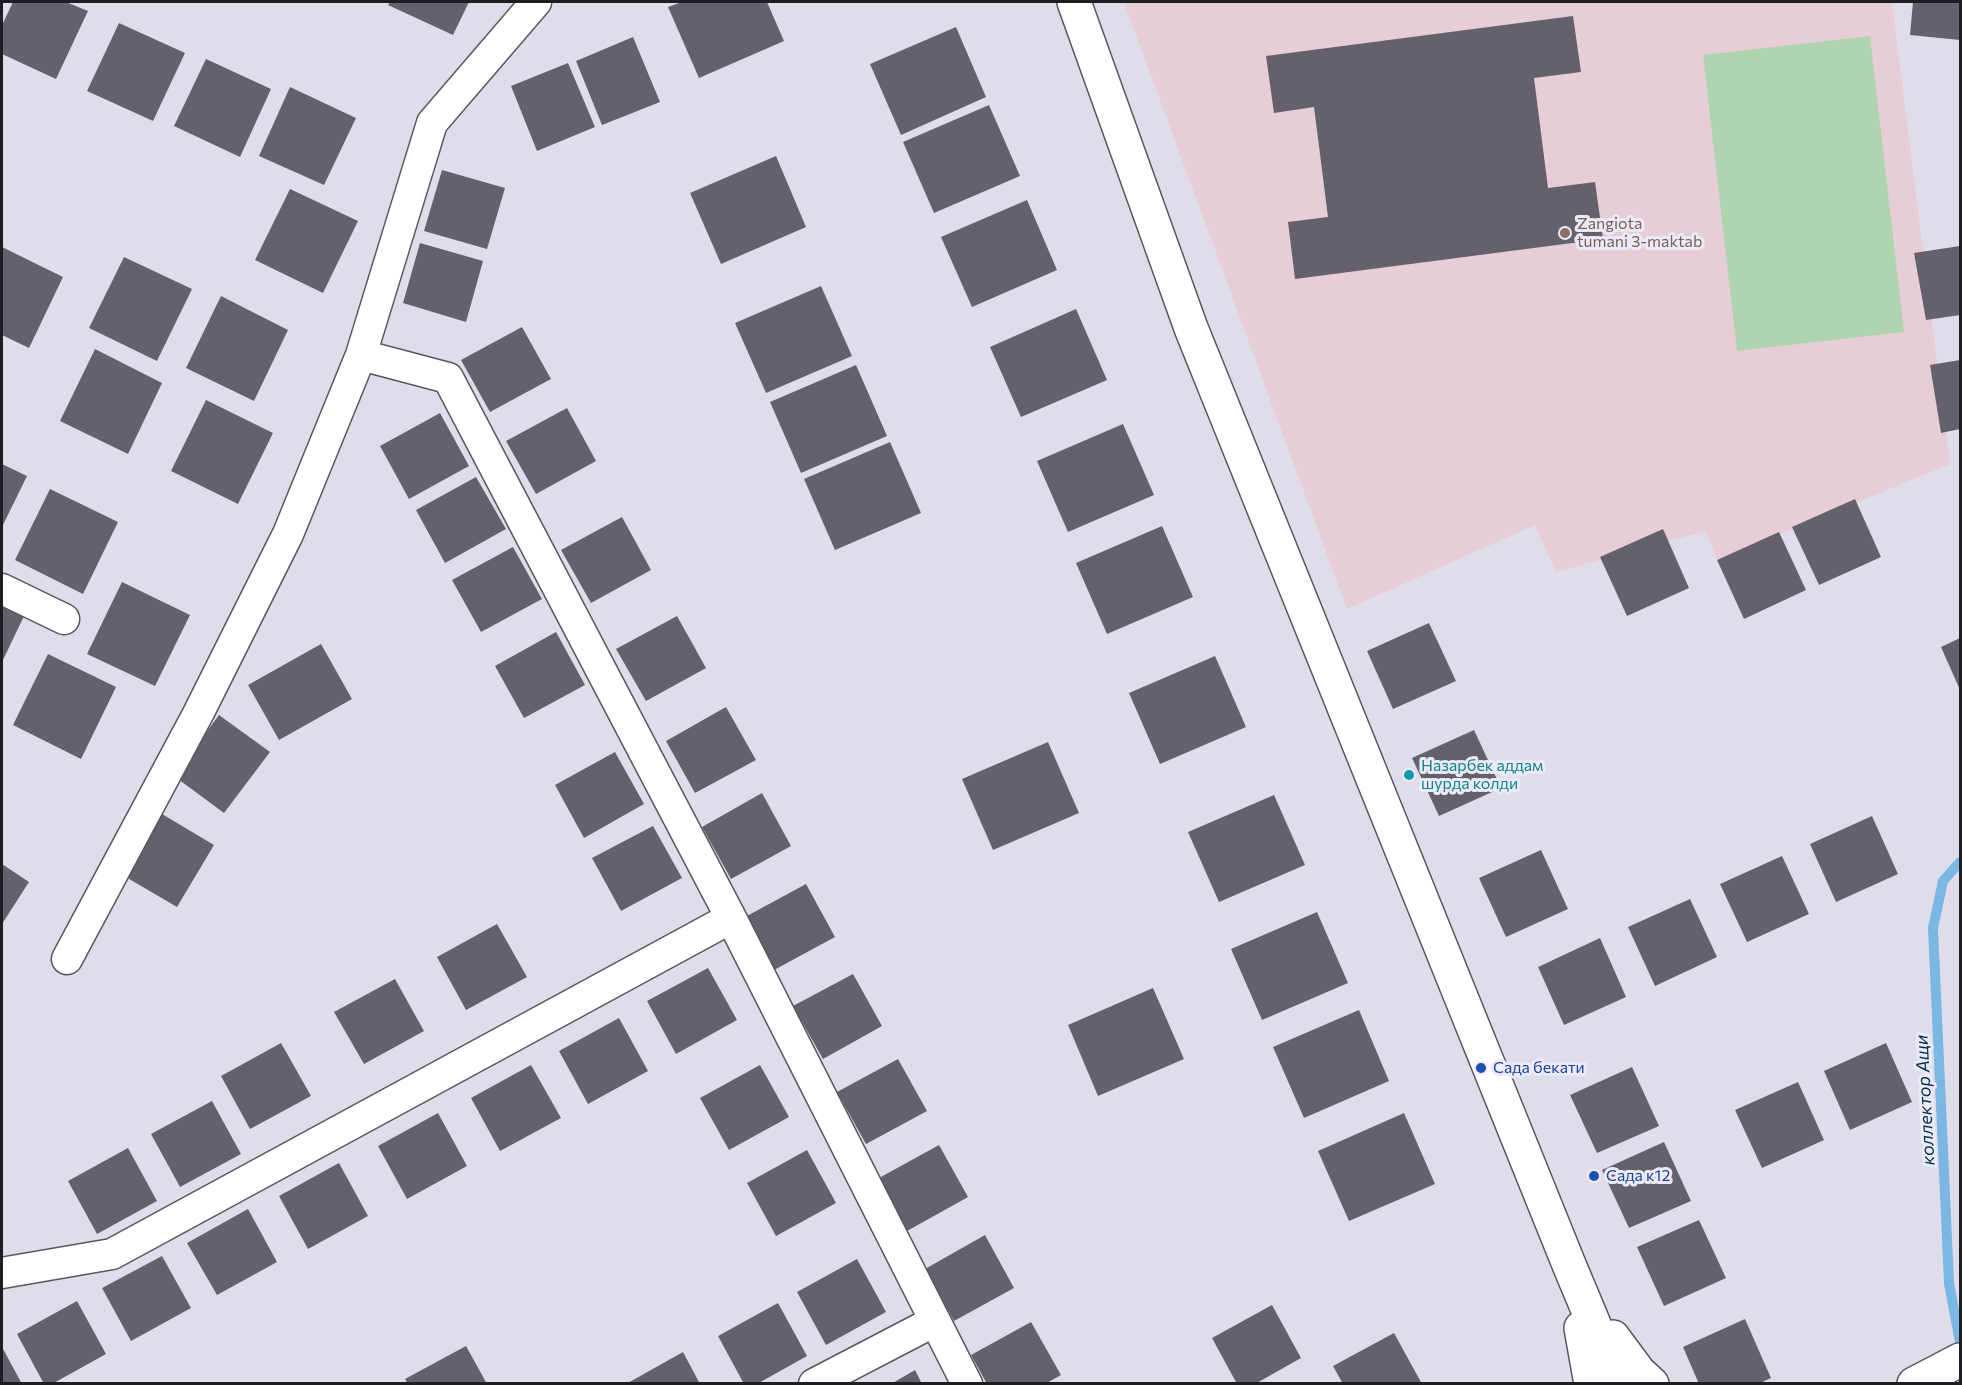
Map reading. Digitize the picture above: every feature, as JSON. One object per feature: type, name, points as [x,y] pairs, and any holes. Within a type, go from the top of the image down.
[{"type":"main road","points":[[1074,2],[1191,327],[1570,1267],[1619,1383]]},
{"type":"main road","points":[[1570,1267],[1591,1383]]},
{"type":"main road","points":[[1570,1267],[1605,1326],[1639,1372],[1652,1383]]},
{"type":"main road","points":[[1914,1383],[1960,1359]]},
{"type":"street","points":[[67,960],[199,712],[282,545],[361,355],[432,123],[536,2]]},
{"type":"street","points":[[361,355],[448,378],[731,918],[967,1383]]},
{"type":"street","points":[[2,589],[64,619]]},
{"type":"street","points":[[2,1273],[111,1254],[731,918]]},
{"type":"street","points":[[814,1383],[935,1321]]},
{"type":"shaded area","name":"Zangiota tumani 3-maktab","points":[[1124,2],[1892,2],[1950,464],[1717,560],[1706,531],[1556,572],[1535,525],[1347,609]]},
{"type":"green space","points":[[1870,36],[1904,332],[1737,351],[1703,55]]},
{"type":"building","points":[[13,2],[66,2],[88,11],[56,79],[2,54],[2,25]]},
{"type":"building","points":[[390,2],[469,2],[453,35],[388,5]]},
{"type":"building","points":[[682,2],[767,2],[784,41],[699,78],[668,7]]},
{"type":"building","points":[[1913,2],[1960,2],[1960,40],[1910,35]]},
{"type":"building","points":[[1573,16],[1581,72],[1534,78],[1548,188],[1595,182],[1603,239],[1295,279],[1288,222],[1328,217],[1314,107],[1274,113],[1266,56]]},
{"type":"building","points":[[119,23],[185,53],[153,121],[87,91]]},
{"type":"building","points":[[956,27],[986,97],[901,135],[870,64]]},
{"type":"building","points":[[633,37],[660,102],[602,125],[576,61]]},
{"type":"building","points":[[206,59],[271,89],[240,157],[174,126]]},
{"type":"building","points":[[568,63],[595,127],[537,151],[511,86]]},
{"type":"building","points":[[290,87],[356,118],[324,185],[259,156]]},
{"type":"building","points":[[989,105],[1020,176],[934,213],[903,142]]},
{"type":"building","points":[[776,156],[806,227],[721,264],[690,193]]},
{"type":"building","points":[[442,170],[505,188],[487,249],[424,231]]},
{"type":"building","points":[[290,189],[358,221],[323,293],[255,260]]},
{"type":"building","points":[[1027,200],[1057,270],[972,307],[941,237]]},
{"type":"building","points":[[420,243],[483,261],[466,322],[403,303]]},
{"type":"building","points":[[1960,246],[1960,315],[1926,320],[1914,253]]},
{"type":"building","points":[[2,247],[63,277],[29,348],[2,335]]},
{"type":"building","points":[[124,257],[192,289],[157,361],[89,328]]},
{"type":"building","points":[[821,286],[852,356],[766,393],[735,323]]},
{"type":"building","points":[[221,296],[288,330],[254,401],[186,368]]},
{"type":"building","points":[[1076,309],[1107,380],[1021,417],[990,347]]},
{"type":"building","points":[[522,327],[551,379],[490,412],[461,360]]},
{"type":"building","points":[[95,349],[162,383],[128,454],[60,421]]},
{"type":"building","points":[[1960,360],[1960,429],[1941,433],[1930,365]]},
{"type":"building","points":[[856,365],[887,436],[801,473],[770,402]]},
{"type":"building","points":[[206,400],[273,433],[238,504],[171,471]]},
{"type":"building","points":[[567,408],[596,461],[536,494],[506,441]]},
{"type":"building","points":[[440,413],[469,466],[409,499],[380,446]]},
{"type":"building","points":[[1123,424],[1154,495],[1068,532],[1037,461]]},
{"type":"building","points":[[890,442],[921,513],[835,550],[804,479]]},
{"type":"building","points":[[2,464],[27,476],[2,527]]},
{"type":"building","points":[[476,477],[506,529],[445,563],[416,510]]},
{"type":"building","points":[[50,489],[118,522],[83,594],[15,560]]},
{"type":"building","points":[[1855,499],[1881,557],[1819,585],[1792,527]]},
{"type":"building","points":[[622,517],[651,570],[591,603],[561,550]]},
{"type":"building","points":[[1162,526],[1193,597],[1107,634],[1076,563]]},
{"type":"building","points":[[1663,529],[1689,588],[1627,616],[1600,557]]},
{"type":"building","points":[[1779,532],[1806,590],[1744,619],[1717,560]]},
{"type":"building","points":[[513,547],[542,599],[481,632],[452,580]]},
{"type":"building","points":[[122,582],[190,615],[155,686],[87,654]]},
{"type":"building","points":[[2,603],[25,614],[2,662]]},
{"type":"building","points":[[677,616],[706,668],[646,701],[616,649]]},
{"type":"building","points":[[1429,623],[1456,681],[1393,709],[1367,651]]},
{"type":"building","points":[[556,632],[585,685],[524,718],[495,666]]},
{"type":"building","points":[[1960,638],[1960,690],[1941,647]]},
{"type":"building","points":[[321,644],[352,699],[279,740],[248,685]]},
{"type":"building","points":[[48,654],[116,687],[81,759],[13,725]]},
{"type":"building","points":[[1215,656],[1246,727],[1160,764],[1129,693]]},
{"type":"building","points":[[726,707],[756,760],[695,793],[666,741]]},
{"type":"building","points":[[219,715],[270,752],[224,813],[174,776]]},
{"type":"building","points":[[1474,730],[1501,788],[1439,816],[1412,758]]},
{"type":"building","points":[[1048,742],[1079,813],[993,850],[962,779]]},
{"type":"building","points":[[615,752],[644,804],[584,838],[555,785]]},
{"type":"building","points":[[762,793],[791,846],[731,879],[702,827]]},
{"type":"building","points":[[1274,795],[1305,865],[1219,902],[1188,832]]},
{"type":"building","points":[[162,814],[214,845],[177,907],[124,876]]},
{"type":"building","points":[[1872,816],[1898,874],[1836,902],[1810,844]]},
{"type":"building","points":[[653,826],[682,878],[621,911],[592,858]]},
{"type":"building","points":[[1541,850],[1568,909],[1506,937],[1479,878]]},
{"type":"building","points":[[1782,856],[1809,914],[1747,942],[1720,884]]},
{"type":"building","points":[[2,864],[29,882],[2,924]]},
{"type":"building","points":[[806,884],[835,937],[774,970],[745,917]]},
{"type":"building","points":[[1690,899],[1717,957],[1655,986],[1628,927]]},
{"type":"building","points":[[1317,912],[1348,983],[1262,1020],[1231,949]]},
{"type":"building","points":[[497,924],[527,977],[466,1010],[437,957]]},
{"type":"building","points":[[1600,938],[1626,997],[1564,1025],[1538,967]]},
{"type":"building","points":[[708,968],[737,1020],[676,1054],[647,1001]]},
{"type":"building","points":[[853,974],[882,1026],[823,1059],[793,1006]]},
{"type":"building","points":[[395,979],[424,1031],[364,1064],[334,1012]]},
{"type":"building","points":[[1153,988],[1184,1059],[1098,1096],[1068,1025]]},
{"type":"building","points":[[1359,1010],[1389,1081],[1304,1118],[1273,1047]]},
{"type":"building","points":[[619,1018],[648,1071],[588,1104],[559,1051]]},
{"type":"building","points":[[281,1043],[311,1096],[250,1129],[221,1076]]},
{"type":"building","points":[[1886,1043],[1912,1102],[1850,1130],[1824,1071]]},
{"type":"building","points":[[898,1059],[927,1111],[866,1144],[837,1092]]},
{"type":"building","points":[[531,1065],[561,1118],[500,1151],[471,1098]]},
{"type":"building","points":[[760,1065],[789,1117],[729,1150],[700,1098]]},
{"type":"building","points":[[1632,1067],[1659,1126],[1597,1153],[1570,1095]]},
{"type":"building","points":[[1798,1082],[1824,1140],[1762,1168],[1735,1110]]},
{"type":"building","points":[[212,1101],[241,1154],[180,1187],[151,1134]]},
{"type":"building","points":[[438,1113],[467,1166],[407,1199],[378,1146]]},
{"type":"building","points":[[1404,1113],[1435,1184],[1349,1221],[1318,1151]]},
{"type":"building","points":[[1664,1142],[1691,1201],[1629,1228],[1602,1170]]},
{"type":"building","points":[[939,1145],[968,1197],[907,1231],[879,1178]]},
{"type":"building","points":[[128,1148],[157,1201],[97,1234],[68,1181]]},
{"type":"building","points":[[807,1150],[836,1203],[776,1236],[747,1183]]},
{"type":"building","points":[[339,1163],[368,1216],[308,1249],[279,1196]]},
{"type":"building","points":[[248,1209],[277,1262],[217,1295],[187,1243]]},
{"type":"building","points":[[1699,1220],[1726,1278],[1664,1306],[1637,1247]]},
{"type":"building","points":[[985,1235],[1014,1288],[954,1321],[925,1269]]},
{"type":"building","points":[[162,1256],[191,1308],[131,1341],[102,1288]]},
{"type":"building","points":[[857,1259],[886,1312],[826,1345],[797,1292]]},
{"type":"building","points":[[77,1301],[106,1354],[52,1384],[44,1384],[17,1334]]},
{"type":"building","points":[[778,1303],[807,1356],[757,1384],[744,1384],[718,1336]]},
{"type":"building","points":[[1272,1305],[1301,1358],[1255,1384],[1237,1384],[1212,1338]]},
{"type":"building","points":[[1745,1319],[1771,1378],[1758,1384],[1699,1384],[1683,1347]]},
{"type":"building","points":[[1031,1322],[1061,1375],[1045,1384],[987,1384],[971,1355]]},
{"type":"building","points":[[1394,1333],[1422,1384],[1343,1384],[1333,1366]]},
{"type":"building","points":[[466,1346],[487,1384],[408,1384],[405,1379]]},
{"type":"building","points":[[2,1347],[22,1384],[2,1384]]},
{"type":"building","points":[[683,1352],[700,1384],[626,1384]]},
{"type":"building","points":[[915,1370],[922,1384],[891,1384]]},
{"type":"waterway","name":"коллектор Ащи","points":[[1960,862],[1943,881],[1933,928],[1949,1283],[1960,1342]]},
{"type":"place","name":"Zangiota tumani 3-maktab","points":[[1565,233]]},
{"type":"place","name":"Назарбек аддам шурда колди","points":[[1409,775]]},
{"type":"place","name":"Сада бекати","points":[[1481,1068]]},
{"type":"place","name":"Сада к12","points":[[1594,1176]]}]
